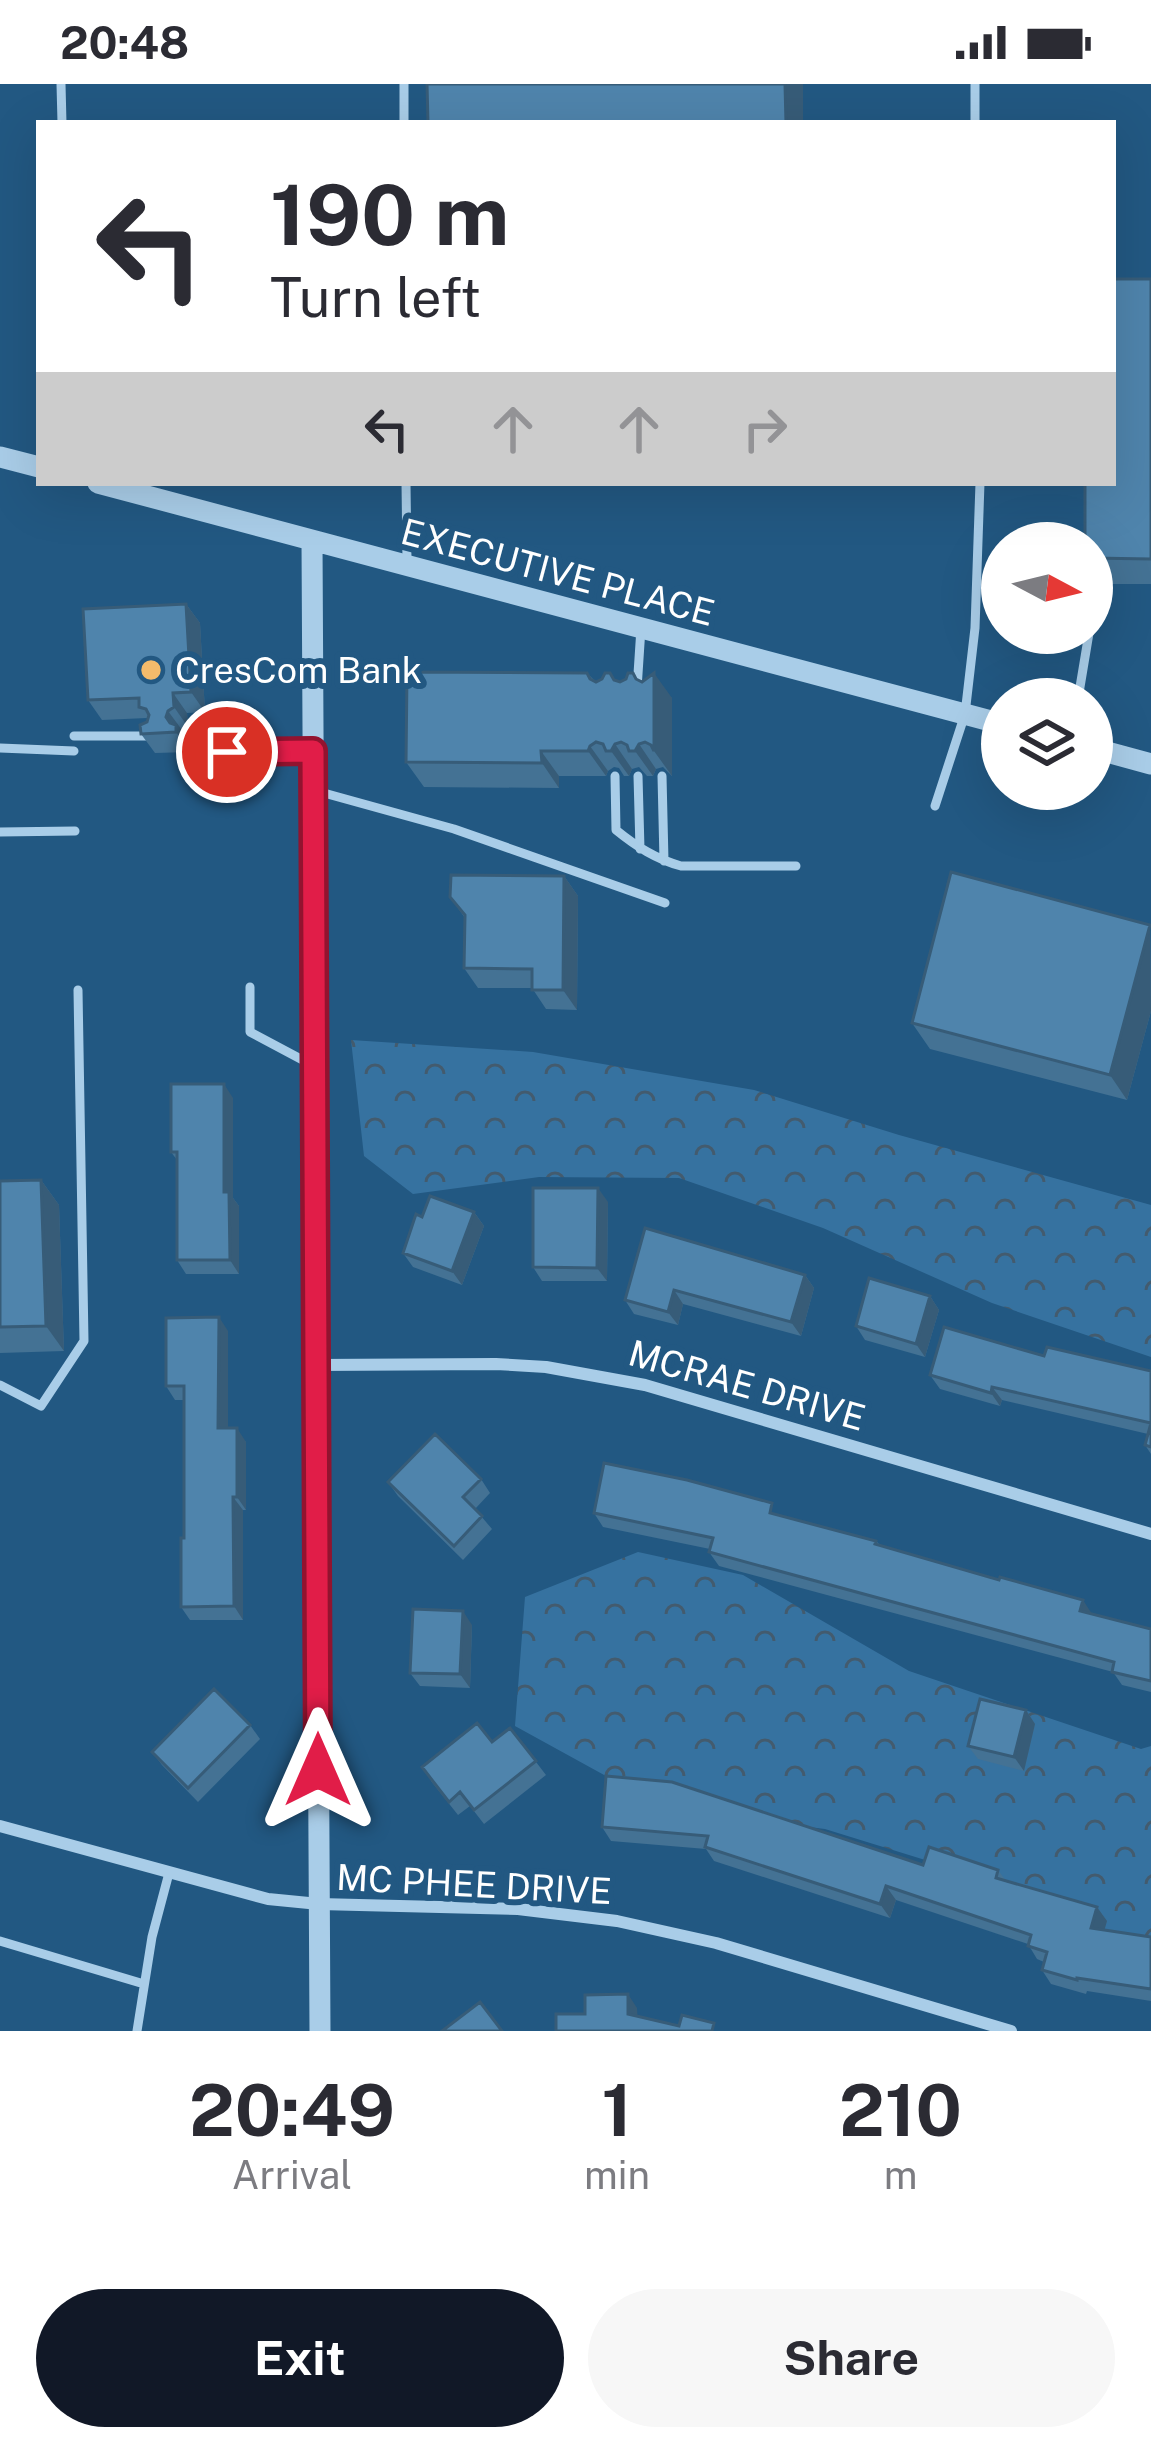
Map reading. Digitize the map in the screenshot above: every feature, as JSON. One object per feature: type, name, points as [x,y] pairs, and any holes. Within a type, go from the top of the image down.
[{"type":"street","points":[[0,457],[36,466]]},
{"type":"street","name":"EXECUTIVE PLACE","points":[[109,486],[981,718]]},
{"type":"street","points":[[313,542],[320,2031]]},
{"type":"street","points":[[1113,754],[1151,764]]},
{"type":"street","name":"MCRAE DRIVE","points":[[316,1365],[496,1364],[612,1378],[1151,1534]]},
{"type":"street","name":"MC PHEE DRIVE","points":[[0,1826],[268,1899],[518,1909],[617,1921],[716,1943],[1011,2031]]},
{"type":"lane","points":[[62,84],[62,120]]},
{"type":"lane","points":[[404,84],[404,120]]},
{"type":"lane","points":[[975,84],[975,120]]},
{"type":"lane","points":[[406,486],[407,567]]},
{"type":"lane","points":[[935,806],[965,714],[980,486]]},
{"type":"lane","points":[[637,698],[641,628]]},
{"type":"lane","points":[[636,680],[648,686]]},
{"type":"lane","points":[[74,736],[154,736]]},
{"type":"lane","points":[[189,736],[227,736]]},
{"type":"lane","points":[[0,748],[74,751]]},
{"type":"lane","points":[[227,752],[313,751]]},
{"type":"lane","points":[[615,776],[616,830],[664,861],[681,866],[796,866]]},
{"type":"lane","points":[[638,776],[640,849]]},
{"type":"lane","points":[[662,776],[664,861]]},
{"type":"lane","points":[[313,790],[454,830],[664,903]]},
{"type":"lane","points":[[0,832],[76,831]]},
{"type":"lane","points":[[250,987],[250,1032],[314,1066]]},
{"type":"lane","points":[[0,1385],[41,1406],[85,1341],[78,990]]},
{"type":"lane","points":[[136,2031],[169,1873]]},
{"type":"lane","points":[[0,1941],[144,1984]]},
{"type":"green space","points":[[351,1040],[533,1052],[754,1090],[1151,1205],[1151,1357],[992,1303],[823,1228],[679,1178],[539,1177],[413,1194],[364,1156]]},
{"type":"green space","points":[[638,1552],[743,1575],[909,1671],[1141,1749],[1151,1746],[1151,1946],[1087,1931],[964,1872],[825,1829],[666,1809],[515,1726],[525,1597]]},
{"type":"building","points":[[427,84],[785,84],[786,120],[428,120]]},
{"type":"building","points":[[1116,279],[1151,279],[1151,559],[1113,558],[1113,522],[1085,522],[1085,486],[1116,486]]},
{"type":"building","name":"CresCom Bank","points":[[186,604],[191,692],[173,693],[174,707],[166,717],[176,725],[176,732],[141,734],[140,725],[149,715],[139,707],[139,698],[88,700],[83,609]]},
{"type":"building","points":[[407,672],[587,673],[596,682],[605,673],[620,682],[633,673],[642,682],[654,673],[654,751],[645,742],[635,751],[621,742],[606,751],[596,742],[588,751],[541,751],[542,763],[406,762]]},
{"type":"building","points":[[951,872],[1150,925],[1110,1075],[912,1023]]},
{"type":"building","points":[[451,875],[564,876],[563,990],[532,990],[532,969],[464,968],[465,915],[450,897]]},
{"type":"building","points":[[171,1084],[224,1084],[224,1192],[229,1192],[230,1260],[177,1260],[177,1152],[171,1152]]},
{"type":"building","points":[[41,1180],[46,1326],[0,1327],[0,1181]]},
{"type":"building","points":[[533,1188],[598,1188],[597,1268],[533,1267]]},
{"type":"building","points":[[430,1196],[474,1212],[452,1271],[403,1253],[416,1214],[422,1217]]},
{"type":"building","points":[[645,1228],[805,1275],[791,1322],[674,1290],[668,1312],[625,1300]]},
{"type":"building","points":[[869,1278],[930,1296],[916,1344],[856,1326]]},
{"type":"building","points":[[219,1317],[218,1428],[237,1428],[234,1606],[181,1607],[184,1386],[166,1386],[166,1318]]},
{"type":"building","points":[[944,1327],[1044,1356],[1047,1347],[1151,1371],[1151,1423],[992,1387],[991,1393],[930,1375]]},
{"type":"building","points":[[435,1434],[481,1479],[463,1497],[482,1516],[454,1546],[388,1482]]},
{"type":"building","points":[[604,1463],[772,1503],[770,1513],[1083,1600],[1080,1611],[1151,1629],[1151,1681],[1112,1672],[1114,1662],[709,1552],[713,1538],[594,1513]]},
{"type":"building","points":[[413,1609],[463,1611],[460,1674],[410,1673]]},
{"type":"building","points":[[214,1689],[250,1725],[188,1788],[152,1752]]},
{"type":"building","points":[[980,1699],[1026,1710],[1014,1757],[968,1746]]},
{"type":"building","points":[[477,1723],[492,1742],[510,1728],[536,1761],[474,1810],[460,1792],[449,1802],[422,1767]]},
{"type":"building","points":[[606,1776],[672,1782],[923,1865],[929,1847],[998,1870],[996,1878],[1097,1907],[1091,1928],[1151,1937],[1151,1989],[1077,1980],[1042,1970],[1047,1952],[1028,1946],[1031,1935],[886,1886],[880,1904],[705,1847],[708,1836],[602,1827]]},
{"type":"building","points":[[628,1994],[628,2014],[679,2026],[682,2015],[714,2023],[712,2031],[556,2031],[556,2014],[585,2014],[585,1995]]},
{"type":"building","points":[[480,2002],[502,2031],[442,2031]]},
{"type":"place","name":"CresCom Bank","points":[[151,670]]},
{"type":"route","points":[[227,752],[313,751],[318,1770]]}]
